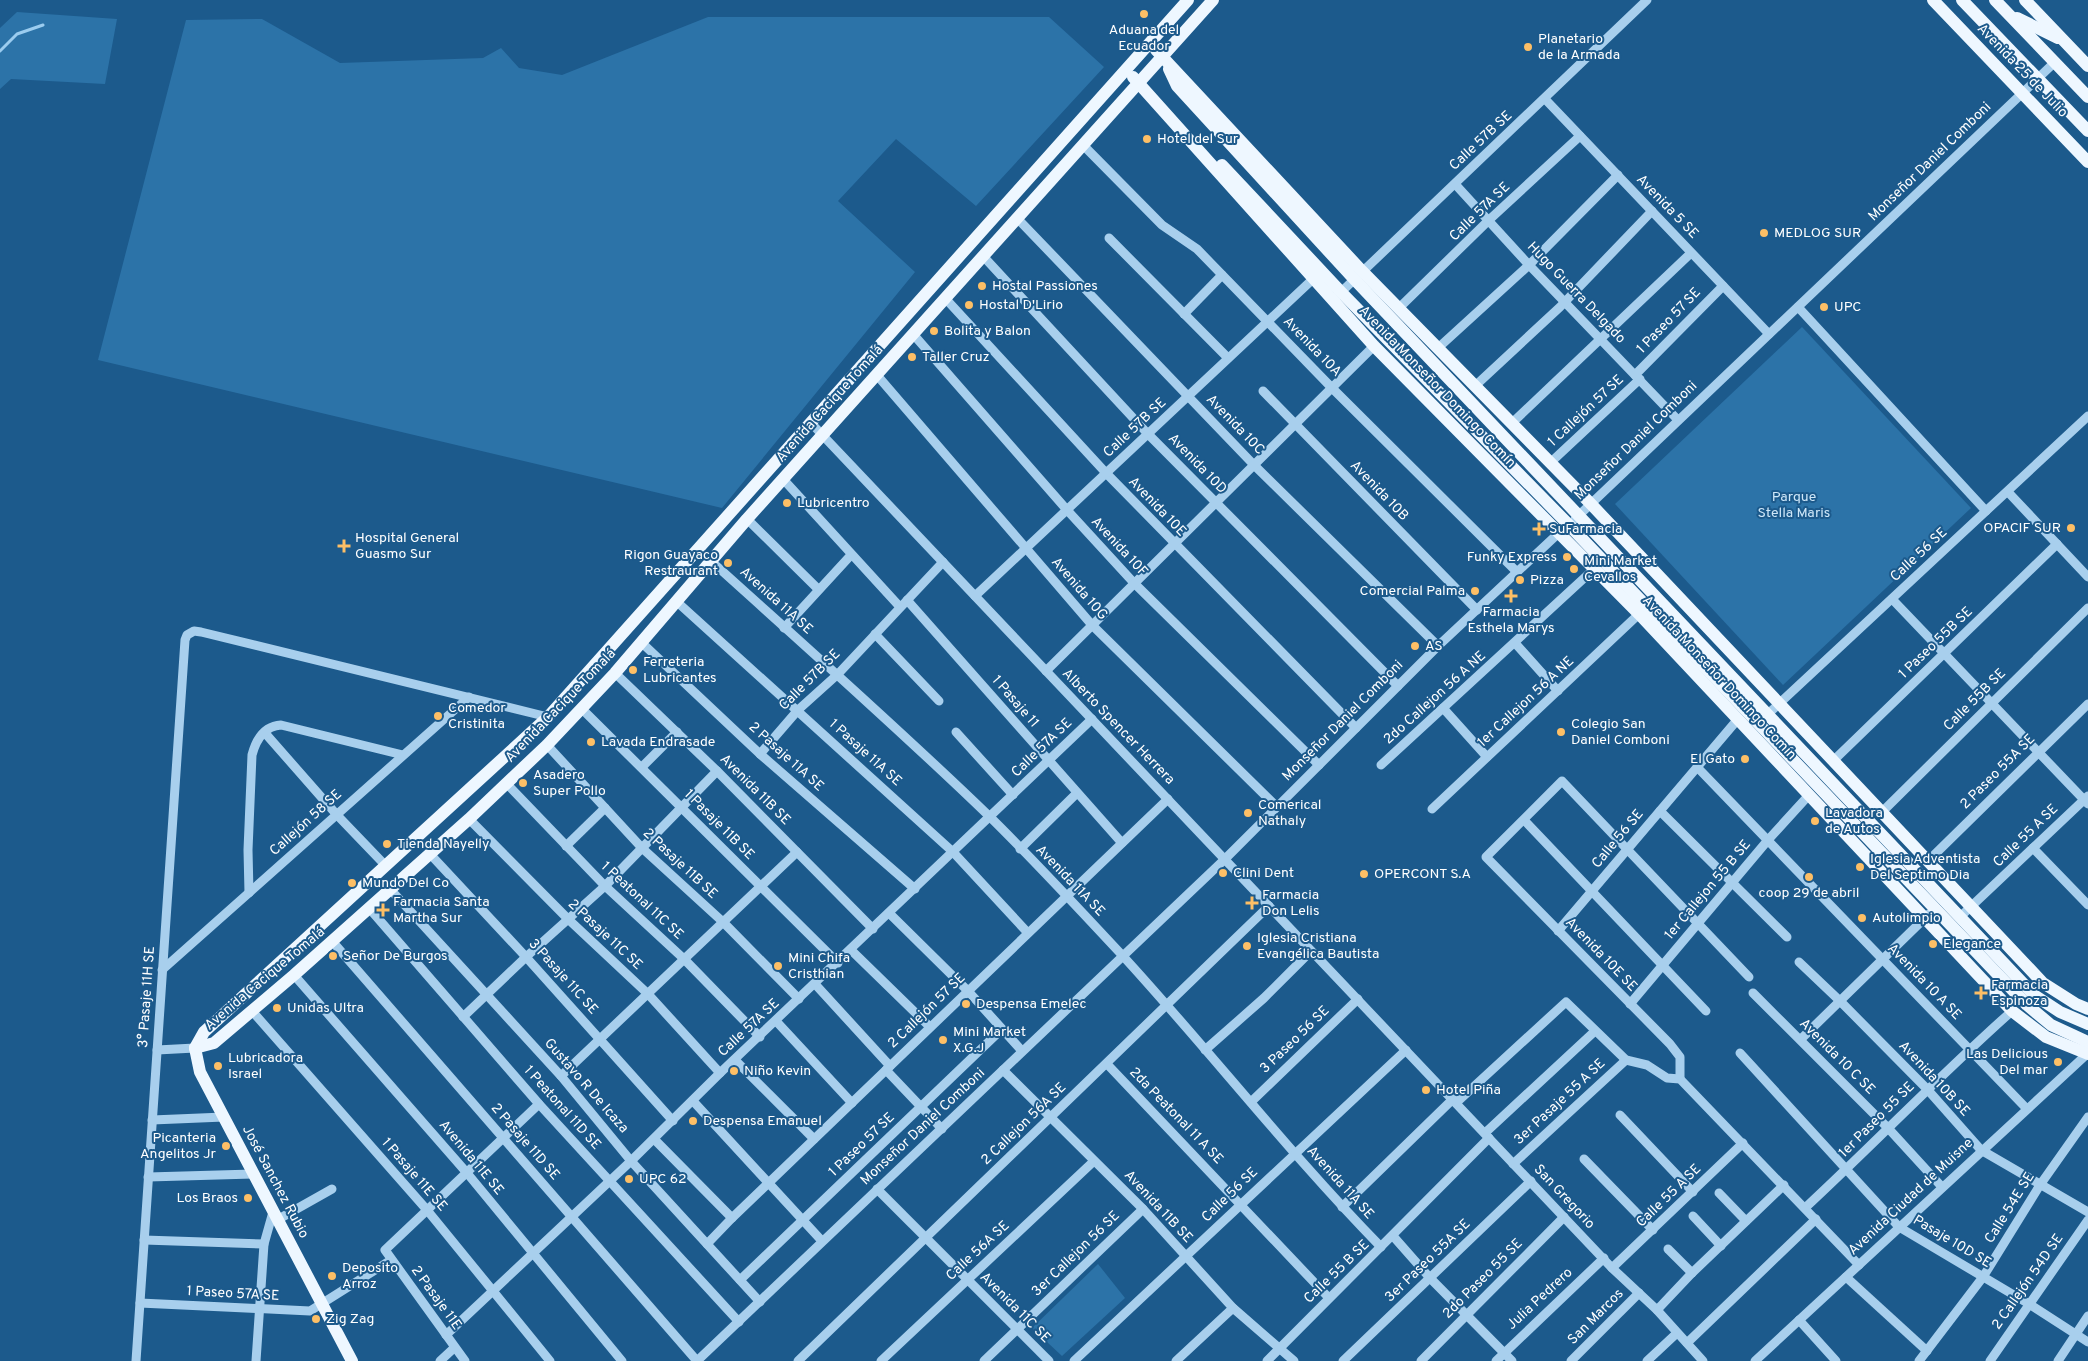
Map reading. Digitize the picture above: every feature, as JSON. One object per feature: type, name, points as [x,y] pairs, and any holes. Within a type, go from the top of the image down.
[{"type":"main road","name":"Avenida Cacique Tomalá","points":[[195,1048],[204,1032],[548,717],[1188,0]]},
{"type":"main road","name":"Avenida Cacique Tomalá","points":[[195,1048],[214,1043],[294,975],[469,819],[547,745],[642,643],[747,519],[1213,0]]},
{"type":"main road","name":"Avenida 25 de Julio","points":[[1933,0],[2088,162]]},
{"type":"main road","name":"Avenida 25 de Julio","points":[[1962,0],[2088,131]]},
{"type":"main road","points":[[1995,0],[2088,97]]},
{"type":"main road","points":[[2025,0],[2088,66]]},
{"type":"main road","points":[[2008,14],[2064,41]]},
{"type":"main road","name":"Avenida Monseñor Domingo Comín","points":[[1149,43],[1162,56],[1177,86],[1358,275],[1578,515],[2034,995],[2060,1012],[2088,1024]]},
{"type":"main road","name":"Avenida Monseñor Domingo Comín","points":[[1126,70],[1313,279],[1337,296],[1374,346],[1564,529],[1594,569],[1639,614],[2012,1011],[2046,1037],[2088,1050]]},
{"type":"main road","name":"Avenida Monseñor Domingo Comín","points":[[1138,83],[1166,104],[1337,296],[2027,1005],[2051,1025],[2088,1050]]},
{"type":"main road","name":"Avenida Monseñor Domingo Comín","points":[[1358,275],[1399,308],[1512,423],[2043,983],[2076,1004],[2088,1009]]},
{"type":"main road","name":"José Sanchez Rubio","points":[[195,1048],[200,1072],[352,1361]]},
{"type":"street","name":"Calle 57B SE","points":[[1337,296],[1647,0]]},
{"type":"street","name":"Monseñor Daniel Comboni","points":[[697,1361],[1225,859],[1438,646],[1564,529],[2055,62]]},
{"type":"street","name":"Avenida 5 SE","points":[[1545,99],[1768,334]]},
{"type":"street","name":"Calle 57A SE","points":[[1399,308],[1489,220],[1580,136]]},
{"type":"street","name":"Avenida 10A","points":[[1083,145],[1162,224],[1197,249],[1332,388],[1517,572]]},
{"type":"street","points":[[1438,348],[1529,265],[1618,176]]},
{"type":"street","name":"Hugo Guerra Delgado","points":[[1455,184],[1529,265],[1678,420]]},
{"type":"street","points":[[1475,386],[1565,302],[1652,211]]},
{"type":"street","name":"Avenida 10C","points":[[1017,218],[1254,465],[1438,646]]},
{"type":"street","points":[[1109,238],[1228,358]]},
{"type":"street","points":[[1512,423],[1691,252]]},
{"type":"street","name":"Avenida 10D","points":[[983,256],[1148,434],[1398,686]]},
{"type":"street","points":[[1184,314],[1222,275]]},
{"type":"street","name":"Calle 57B SE","points":[[975,596],[1313,279]]},
{"type":"street","name":"1 Paseo 57 SE","points":[[1638,377],[1723,286]]},
{"type":"street","name":"Avenida 10E","points":[[946,298],[1106,474],[1356,728]]},
{"type":"street","points":[[1798,306],[1986,511]]},
{"type":"street","name":"Avenida 10F","points":[[913,334],[1067,510],[1134,583],[1318,765]]},
{"type":"street","points":[[1046,671],[1374,346]]},
{"type":"street","name":"Avenida 10G","points":[[876,374],[1092,625],[1276,806]]},
{"type":"street","name":"1 Callejón 57 SE","points":[[1550,463],[1638,377]]},
{"type":"street","name":"Avenida 10B","points":[[1263,391],[1477,610]]},
{"type":"street","name":"Calle 56 SE","points":[[1768,714],[1780,705],[2088,416]]},
{"type":"street","name":"Alberto Spencer Herrera","points":[[810,423],[1406,1050]]},
{"type":"street","name":"1 Pasaje 11","points":[[783,479],[851,555],[904,604],[1122,843]]},
{"type":"street","points":[[2008,492],[2088,577]]},
{"type":"street","points":[[747,519],[818,590]]},
{"type":"street","name":"1 Paseo 55B SE","points":[[1833,761],[2057,544]]},
{"type":"street","points":[[784,628],[851,555]]},
{"type":"street","name":"Avenida 11A SE","points":[[711,561],[784,628],[838,674],[990,817],[1122,956],[1252,1101],[1342,1207],[1381,1247]]},
{"type":"street","name":"Calle 57B SE","points":[[760,754],[798,710],[838,674],[943,562]]},
{"type":"street","name":"2do Callejon 56 A NE","points":[[1381,765],[1594,569]]},
{"type":"street","points":[[1892,599],[2038,752],[2087,800]]},
{"type":"street","name":"1 Pasaje 11A SE","points":[[676,601],[953,852],[1028,934]]},
{"type":"street","name":"Calle 55B SE","points":[[1882,812],[2088,608]]},
{"type":"street","name":"1er Callejon 56 A NE","points":[[1432,809],[1639,614]]},
{"type":"street","name":"3° Pasaje 11H SE","points":[[136,1361],[185,640],[187,635],[194,631],[201,632],[469,697]]},
{"type":"street","points":[[875,634],[938,701]]},
{"type":"street","name":"2 Pasaje 11A SE","points":[[642,643],[760,754],[915,889]]},
{"type":"street","points":[[1515,643],[1558,691]]},
{"type":"street","name":"Avenida 11B SE","points":[[615,672],[718,771],[873,928]]},
{"type":"street","points":[[469,697],[548,717]]},
{"type":"street","name":"Callejón 58 SE","points":[[162,970],[469,697]]},
{"type":"street","name":"2 Paseo 55A SE","points":[[1928,861],[2088,704]]},
{"type":"street","name":"1 Pasaje 11B SE","points":[[581,708],[838,963]]},
{"type":"street","points":[[1443,708],[1487,757]]},
{"type":"street","name":"Calle 57A SE","points":[[446,1335],[494,1292],[1092,719]]},
{"type":"street","name":"Calle 56 SE","points":[[1558,931],[1738,719]]},
{"type":"street","points":[[249,893],[248,850],[252,755],[256,741],[264,732],[275,726],[281,726],[404,755]]},
{"type":"street","points":[[264,732],[337,815],[385,865]]},
{"type":"street","points":[[642,767],[677,732]]},
{"type":"street","points":[[956,732],[1013,795]]},
{"type":"street","name":"2 Pasaje 11B SE","points":[[547,745],[642,848],[723,922],[799,999]]},
{"type":"street","name":"Avenida 10 A SE","points":[[1697,767],[2027,1109]]},
{"type":"street","points":[[463,1017],[605,886],[718,771]]},
{"type":"street","points":[[1706,1011],[1524,820],[1562,781],[1749,977]]},
{"type":"street","name":"1 Peatonal 11C SE","points":[[507,784],[605,886],[684,959],[760,1036]]},
{"type":"street","points":[[1020,849],[1077,793]]},
{"type":"street","name":"1er Callejon 55 B SE","points":[[1630,1004],[1768,840],[1809,795]]},
{"type":"street","name":"2 Callejón 57 SE","points":[[706,1244],[1168,799]]},
{"type":"street","name":"Calle 55 A SE","points":[[1960,917],[2087,800]]},
{"type":"street","points":[[566,846],[605,808]]},
{"type":"street","points":[[1660,811],[1787,936]]},
{"type":"street","name":"2 Pasaje 11C SE","points":[[469,819],[568,919],[648,994],[720,1074]]},
{"type":"street","name":"Avenida 10E SE","points":[[1524,820],[1486,857],[1670,1044],[1680,1057],[1680,1079]]},
{"type":"street","points":[[2033,848],[2088,905]]},
{"type":"street","points":[[561,1076],[798,852]]},
{"type":"street","name":"3 Pasaje 11C SE","points":[[430,854],[526,957],[673,1121]]},
{"type":"street","name":"Gustavo R De Icaza","points":[[390,889],[561,1076],[631,1161],[760,1302]]},
{"type":"street","name":"2 Callejon 56A SE","points":[[798,1361],[1270,906]]},
{"type":"street","name":"1 Peatonal 11D SE","points":[[369,908],[539,1104],[611,1180],[739,1322]]},
{"type":"street","points":[[1801,1039],[1934,908]]},
{"type":"street","points":[[889,913],[968,990],[1022,1051]]},
{"type":"street","name":"2 Pasaje 11D SE","points":[[332,941],[697,1361]]},
{"type":"street","points":[[851,950],[930,1027]]},
{"type":"street","points":[[1205,1050],[1264,998],[1311,950]]},
{"type":"street","name":"Avenida 10B SE","points":[[1799,962],[1927,1089],[1981,1150],[2088,1212]]},
{"type":"street","name":"Avenida 11E SE","points":[[294,975],[466,1173],[622,1361]]},
{"type":"street","points":[[815,984],[942,1129]]},
{"type":"street","name":"Avenida 10 C SE","points":[[1752,993],[1801,1039],[1888,1128],[1942,1187]]},
{"type":"street","name":"3 Paseo 56 SE","points":[[1252,1101],[1358,999]]},
{"type":"street","points":[[1342,1207],[1455,1101],[1566,1002],[1626,1060],[1647,1065],[1668,1078],[1680,1079],[1859,1265]]},
{"type":"street","name":"1 Pasaje 11E SE","points":[[252,1011],[427,1210],[550,1361]]},
{"type":"street","name":"1er Paseo 55 SE","points":[[1805,1208],[1927,1089],[2012,1011]]},
{"type":"street","points":[[776,1021],[852,1103]]},
{"type":"street","name":"1 Paseo 57 SE","points":[[740,1280],[804,1221],[1002,1029]]},
{"type":"street","points":[[1487,1136],[1595,1031]]},
{"type":"street","points":[[157,1050],[195,1048]]},
{"type":"street","name":"Calle 56 SE","points":[[1074,1361],[1406,1050]]},
{"type":"street","name":"San Gregorio","points":[[1406,1050],[1612,1268],[1657,1310],[1703,1361]]},
{"type":"street","name":"Avenida Ciudad de Muisne","points":[[1755,1361],[2088,1050]]},
{"type":"street","name":"Pasaje 10D SE","points":[[1740,1052],[1899,1227],[2030,1304],[2088,1342]]},
{"type":"street","points":[[735,1060],[814,1139]]},
{"type":"street","name":"3er Pasaje 55 A SE","points":[[1514,1164],[1626,1060]]},
{"type":"street","name":"2da Peatonal 11 A SE","points":[[1107,1064],[1329,1298]]},
{"type":"street","name":"Avenida 11B SE","points":[[1003,1070],[1143,1209],[1233,1308],[1294,1361]]},
{"type":"street","points":[[693,1101],[822,1241]]},
{"type":"street","points":[[427,1210],[539,1104]]},
{"type":"street","points":[[1620,1115],[1693,1192]]},
{"type":"street","points":[[152,1120],[224,1117]]},
{"type":"street","name":"Calle 54E SE","points":[[1919,1361],[1983,1277],[2040,1185],[2088,1117]]},
{"type":"street","name":"Calle 55 B SE","points":[[1267,1361],[1393,1236],[1487,1136]]},
{"type":"street","points":[[654,1139],[732,1218]]},
{"type":"street","name":"Calle 55 A SE","points":[[1612,1268],[1743,1143]]},
{"type":"street","points":[[1584,1159],[1653,1230]]},
{"type":"street","name":"Calle 56A SE","points":[[881,1361],[1094,1161]]},
{"type":"street","points":[[148,1177],[253,1174]]},
{"type":"street","name":"3er Paseo 55A SE","points":[[1343,1361],[1531,1182]]},
{"type":"street","points":[[1657,1310],[1692,1273],[1784,1185]]},
{"type":"street","points":[[256,1361],[264,1244],[275,1216],[332,1189]]},
{"type":"street","name":"Avenida 11C SE","points":[[877,1189],[1049,1361]]},
{"type":"street","points":[[1719,1194],[1746,1221]]},
{"type":"street","name":"3er Callejon 56 SE","points":[[984,1361],[1143,1209]]},
{"type":"street","name":"2 Pasaje 11E","points":[[427,1210],[385,1250],[454,1348],[466,1361]]},
{"type":"street","points":[[1693,1216],[1721,1246]]},
{"type":"street","name":"2do Paseo 55 SE","points":[[1420,1361],[1564,1217]]},
{"type":"street","points":[[1688,1343],[1816,1219]]},
{"type":"street","name":"2 Callejón 54D SE","points":[[1990,1361],[2088,1220]]},
{"type":"street","points":[[1393,1236],[1430,1278],[1512,1361]]},
{"type":"street","points":[[144,1240],[264,1244]]},
{"type":"street","points":[[1668,1249],[1692,1273]]},
{"type":"street","name":"Julia Pedrero","points":[[1496,1361],[1604,1258]]},
{"type":"street","name":"1 Paseo 57A SE","points":[[140,1303],[310,1311],[391,1260]]},
{"type":"street","points":[[1846,1277],[1927,1351]]},
{"type":"street","name":"San Marcos","points":[[1571,1361],[1639,1293]]},
{"type":"street","points":[[1176,1361],[1233,1308]]},
{"type":"street","points":[[2058,1361],[2088,1316]]},
{"type":"street","points":[[1799,1320],[1836,1361]]},
{"type":"street","points":[[1647,1361],[1677,1333]]},
{"type":"street","points":[[440,1361],[454,1348]]},
{"type":"green space","points":[[17,12],[117,19],[105,84],[11,79],[0,89],[0,28]]},
{"type":"green space","points":[[708,17],[1049,17],[1104,67],[976,206],[896,139],[838,201],[915,272],[722,508],[98,360],[186,20],[262,19],[340,63],[483,58],[501,48],[519,68],[562,75]]},
{"type":"green space","name":"Parque Stella Maris","points":[[1802,327],[1971,508],[1783,685],[1615,504]]},
{"type":"green space","points":[[1098,1264],[1125,1298],[1062,1356],[1032,1328]]},
{"type":"waterway","points":[[0,51],[17,34],[43,25]]},
{"type":"place","name":"Aduana del Ecuador","points":[[1144,14]]},
{"type":"place","name":"Planetario de la Armada","points":[[1528,47]]},
{"type":"place","name":"Hotel del Sur","points":[[1147,139]]},
{"type":"place","name":"MEDLOG SUR","points":[[1764,233]]},
{"type":"place","name":"Hostal Passiones","points":[[982,286]]},
{"type":"place","name":"Hostal D'Lirio","points":[[969,305]]},
{"type":"place","name":"UPC","points":[[1824,307]]},
{"type":"place","name":"Bolita y Balon","points":[[934,331]]},
{"type":"place","name":"Taller Cruz","points":[[912,357]]},
{"type":"place","name":"Lubricentro","points":[[787,503]]},
{"type":"place","name":"OPACIF SUR","points":[[2071,528]]},
{"type":"place","name":"SuFarmacia","points":[[1539,529]]},
{"type":"place","name":"Hospital General Guasmo Sur","points":[[344,546]]},
{"type":"place","name":"Funky Express","points":[[1567,557]]},
{"type":"place","name":"Rigon Guayaco Restraurant","points":[[728,563]]},
{"type":"place","name":"Mini Market Cevallos","points":[[1574,569]]},
{"type":"place","name":"Pizza","points":[[1520,580]]},
{"type":"place","name":"Comercial Palma","points":[[1475,591]]},
{"type":"place","name":"Farmacia Esthela Marys","points":[[1511,596]]},
{"type":"place","name":"AS","points":[[1415,646]]},
{"type":"place","name":"Ferreteria Lubricantes","points":[[633,670]]},
{"type":"place","name":"Comedor Cristinita","points":[[438,716]]},
{"type":"place","name":"Colegio San Daniel Comboni","points":[[1561,732]]},
{"type":"place","name":"Lavada Endrasade","points":[[591,742]]},
{"type":"place","name":"El Gato","points":[[1745,759]]},
{"type":"place","name":"Asadero Super Pollo","points":[[523,783]]},
{"type":"place","name":"Comerical Nathaly","points":[[1248,813]]},
{"type":"place","name":"Lavadora de Autos","points":[[1815,821]]},
{"type":"place","name":"Tienda Nayelly","points":[[387,844]]},
{"type":"place","name":"Iglesia Adventista Del Septimo Dia","points":[[1860,867]]},
{"type":"place","name":"Clini Dent","points":[[1223,873]]},
{"type":"place","name":"OPERCONT S.A","points":[[1364,874]]},
{"type":"place","name":"coop 29 de abril","points":[[1809,877]]},
{"type":"place","name":"Mundo Del Co","points":[[352,883]]},
{"type":"place","name":"Farmacia Don Lelis","points":[[1252,903]]},
{"type":"place","name":"Farmacia Santa Martha Sur","points":[[383,910]]},
{"type":"place","name":"Autolimpio","points":[[1862,918]]},
{"type":"place","name":"Elegance","points":[[1933,944]]},
{"type":"place","name":"Iglesia Cristiana Evangélica Bautista","points":[[1247,946]]},
{"type":"place","name":"Señor De Burgos","points":[[333,956]]},
{"type":"place","name":"Mini Chifa Cristhian","points":[[778,966]]},
{"type":"place","name":"Farmacia Espinoza","points":[[1981,993]]},
{"type":"place","name":"Despensa Emelec","points":[[966,1004]]},
{"type":"place","name":"Unidas Ultra","points":[[277,1008]]},
{"type":"place","name":"Mini Market X.G.J","points":[[943,1040]]},
{"type":"place","name":"Las Delicious Del mar","points":[[2058,1062]]},
{"type":"place","name":"Lubricadora Israel","points":[[218,1066]]},
{"type":"place","name":"Niño Kevin","points":[[734,1071]]},
{"type":"place","name":"Hotel Piña","points":[[1426,1090]]},
{"type":"place","name":"Despensa Emanuel","points":[[693,1121]]},
{"type":"place","name":"Picanteria Angelitos Jr","points":[[226,1146]]},
{"type":"place","name":"UPC 62","points":[[629,1179]]},
{"type":"place","name":"Los Braos","points":[[248,1198]]},
{"type":"place","name":"Deposito Arroz","points":[[332,1276]]},
{"type":"place","name":"Zig Zag","points":[[316,1319]]}]
